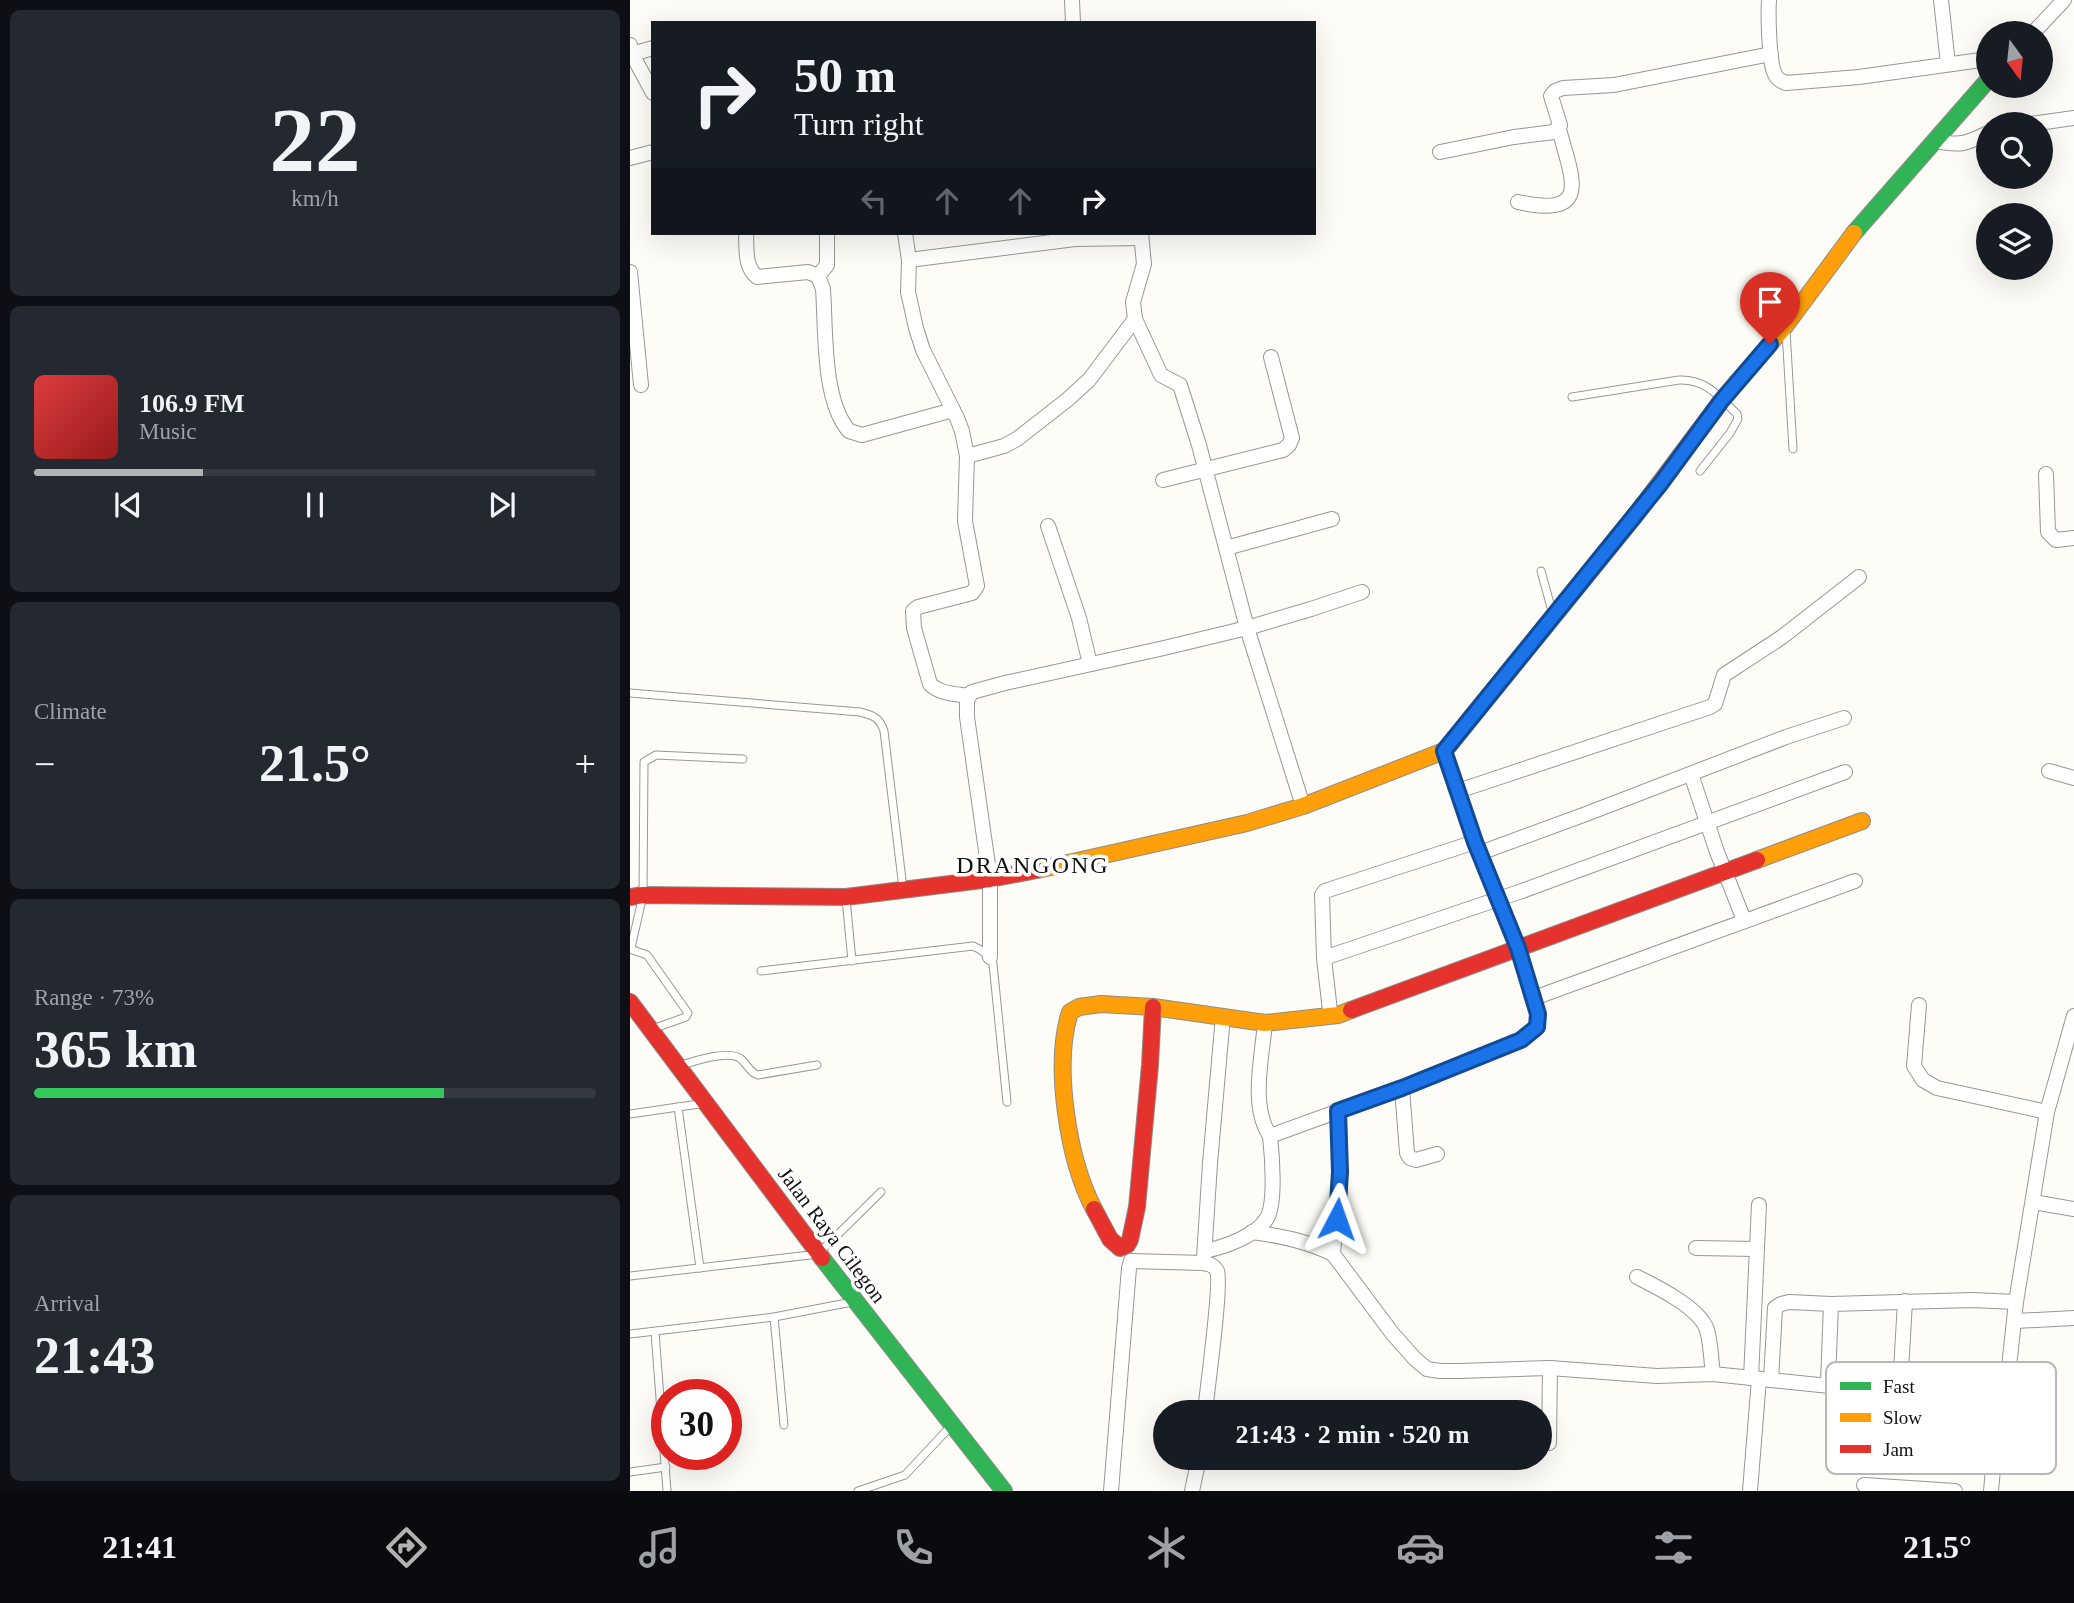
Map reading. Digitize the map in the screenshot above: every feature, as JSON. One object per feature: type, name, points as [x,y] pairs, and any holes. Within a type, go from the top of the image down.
[{"type":"main road","points":[[637,896],[846,897],[990,878],[1072,863],[1247,823],[1303,806],[1444,751],[1661,483],[1722,400],[1786,325],[1848,240],[1976,94]]},
{"type":"main road","points":[[1153,1007],[1137,1207],[1130,1240],[1120,1248],[1114,1244],[1091,1203],[1069,1124],[1064,1093],[1065,1028],[1070,1013],[1079,1007],[1101,1004],[1153,1007],[1265,1023],[1345,1013],[1862,821]]},
{"type":"main road","name":"Jalan Raya Cilegon","points":[[630,1002],[818,1254],[1004,1491]]},
{"type":"street","points":[[1072,0],[1073,21]]},
{"type":"street","points":[[1769,0],[1771,54],[1774,73],[1779,80],[1786,82],[1859,77],[1976,60]]},
{"type":"street","points":[[1941,0],[1948,64]]},
{"type":"street","points":[[2044,21],[2064,0]]},
{"type":"street","points":[[651,48],[631,50],[651,89]]},
{"type":"street","points":[[1518,202],[1549,206],[1566,200],[1571,195],[1573,182],[1560,125],[1550,96],[1555,91],[1563,88],[1614,85],[1771,54]]},
{"type":"street","points":[[2053,121],[2074,118]]},
{"type":"street","points":[[1440,152],[1559,129]]},
{"type":"street","points":[[1936,141],[1954,145],[1976,139]]},
{"type":"street","points":[[630,158],[651,153]]},
{"type":"street","points":[[746,235],[747,261],[750,270],[757,277],[808,272],[818,276]]},
{"type":"street","points":[[818,276],[827,265],[827,235]]},
{"type":"street","points":[[905,235],[909,260],[908,292],[916,328],[923,350],[962,431],[967,456],[965,521],[977,586],[972,593],[918,607],[913,611],[914,628],[930,684],[935,689],[969,696]]},
{"type":"street","points":[[909,260],[1075,239],[1141,235],[1144,264],[1133,302],[1135,319],[1161,374],[1180,385],[1206,468],[1247,628],[1303,806]]},
{"type":"street","points":[[630,272],[641,385]]},
{"type":"street","points":[[818,276],[822,289],[830,382],[846,427],[853,434],[862,435],[953,411]]},
{"type":"street","points":[[967,456],[1017,439],[1067,400],[1089,380],[1135,319]]},
{"type":"street","points":[[1163,480],[1283,450],[1289,445],[1292,438],[1272,357]]},
{"type":"street","points":[[2046,474],[2048,532],[2056,540],[2074,538]]},
{"type":"street","points":[[1226,548],[1332,519]]},
{"type":"street","points":[[1048,526],[1079,618],[1090,664]]},
{"type":"street","points":[[1458,791],[1710,707],[1715,704],[1724,675],[1782,637],[1859,577]]},
{"type":"street","points":[[990,957],[990,878],[967,718],[969,696],[977,690],[1005,682],[1247,628],[1362,592]]},
{"type":"street","points":[[1333,1015],[1330,1011],[1324,958],[1324,892],[1477,847],[1691,774],[1786,737],[1844,719]]},
{"type":"street","points":[[1270,1136],[1402,1088],[1521,1040],[1537,1027],[1538,1014],[1518,948],[1477,847],[1444,751]]},
{"type":"street","points":[[2049,771],[2074,778]]},
{"type":"street","points":[[1324,958],[1499,899],[1845,772]]},
{"type":"street","points":[[1691,774],[1706,823],[1744,920]]},
{"type":"street","points":[[1534,998],[1855,881]]},
{"type":"street","points":[[1919,1005],[1914,1066],[1923,1080],[1937,1088],[2047,1112]]},
{"type":"street","points":[[1206,1400],[1218,1276],[1204,1257],[1209,1163],[1223,1016]]},
{"type":"street","points":[[2008,1362],[2047,1112],[2069,1054],[2074,1016]]},
{"type":"street","points":[[1131,1261],[1204,1257],[1252,1232],[1268,1217],[1272,1193],[1270,1136],[1264,1126],[1259,1101],[1265,1023]]},
{"type":"street","points":[[1402,1088],[1407,1153],[1410,1158],[1416,1160],[1437,1154]]},
{"type":"street","points":[[1334,1254],[1340,1172],[1338,1111]]},
{"type":"street","points":[[2033,1202],[2074,1209]]},
{"type":"street","points":[[1759,1205],[1756,1249],[1760,1379]]},
{"type":"street","points":[[1252,1232],[1306,1242],[1334,1254],[1392,1333],[1415,1359],[1427,1368],[1460,1371],[1550,1368],[1657,1376],[1713,1374],[1826,1386]]},
{"type":"street","points":[[1111,1491],[1131,1261],[1130,1240]]},
{"type":"street","points":[[1696,1248],[1756,1249]]},
{"type":"street","points":[[1637,1278],[1672,1294],[1707,1328],[1713,1374]]},
{"type":"street","points":[[1902,1362],[1905,1301]]},
{"type":"street","points":[[1750,1491],[1760,1379],[1775,1308],[1789,1302],[2016,1302]]},
{"type":"street","points":[[1829,1362],[1831,1304]]},
{"type":"street","points":[[2015,1321],[2074,1318]]},
{"type":"street","points":[[1550,1368],[1550,1400]]},
{"type":"street","points":[[1192,1491],[1196,1470]]},
{"type":"street","points":[[1864,1485],[1955,1491]]},
{"type":"lane","points":[[1786,325],[1793,449]]},
{"type":"lane","points":[[1572,397],[1690,380],[1706,385],[1737,414],[1738,422],[1700,471]]},
{"type":"lane","points":[[1541,571],[1553,615]]},
{"type":"lane","points":[[630,693],[860,712],[876,716],[884,731],[903,890]]},
{"type":"lane","points":[[651,1029],[686,1017],[688,1013],[647,955],[631,948],[637,896],[644,762],[656,755],[743,759]]},
{"type":"lane","points":[[846,897],[852,961]]},
{"type":"lane","points":[[761,971],[973,946],[979,948],[990,957],[995,972],[1007,1102]]},
{"type":"lane","points":[[678,1066],[702,1059],[733,1055],[758,1075],[817,1065]]},
{"type":"lane","points":[[630,1114],[707,1104]]},
{"type":"lane","points":[[678,1107],[700,1268]]},
{"type":"lane","points":[[630,1276],[818,1254],[881,1192]]},
{"type":"lane","points":[[630,1334],[774,1317],[855,1301]]},
{"type":"lane","points":[[774,1317],[784,1425]]},
{"type":"lane","points":[[655,1332],[659,1379]]},
{"type":"lane","points":[[858,1491],[905,1475],[952,1425]]},
{"type":"lane","points":[[630,1472],[651,1468]]},
{"type":"lane","points":[[666,1470],[667,1491]]},
{"type":"traffic: fast","points":[[1854,233],[1976,94]]},
{"type":"traffic: fast","points":[[822,1258],[1004,1491]]},
{"type":"traffic: slow","points":[[1634,517],[1722,400],[1786,325],[1854,233]]},
{"type":"traffic: slow","points":[[1037,870],[1247,823],[1303,806],[1444,751],[1450,744]]},
{"type":"traffic: slow","points":[[1757,860],[1862,821]]},
{"type":"traffic: slow","points":[[1094,1209],[1077,1165],[1066,1112],[1063,1058],[1070,1012],[1079,1007],[1101,1004],[1153,1007],[1265,1023],[1338,1015],[1351,1010]]},
{"type":"traffic: jam","points":[[1450,744],[1634,517]]},
{"type":"traffic: jam","points":[[1351,1010],[1757,860]]},
{"type":"traffic: jam","points":[[630,897],[846,897],[990,879],[1037,870]]},
{"type":"traffic: jam","points":[[630,1002],[822,1258]]},
{"type":"traffic: jam","points":[[1094,1209],[1110,1239],[1120,1248],[1127,1245],[1137,1207],[1153,1007]]},
{"type":"district","name":"DRANGONG","points":[[1033,865]]},
{"type":"route","points":[[1337,1219],[1340,1172],[1338,1111],[1521,1040],[1537,1027],[1538,1014],[1518,948],[1475,842],[1444,751],[1661,483],[1722,400],[1770,344]]}]
